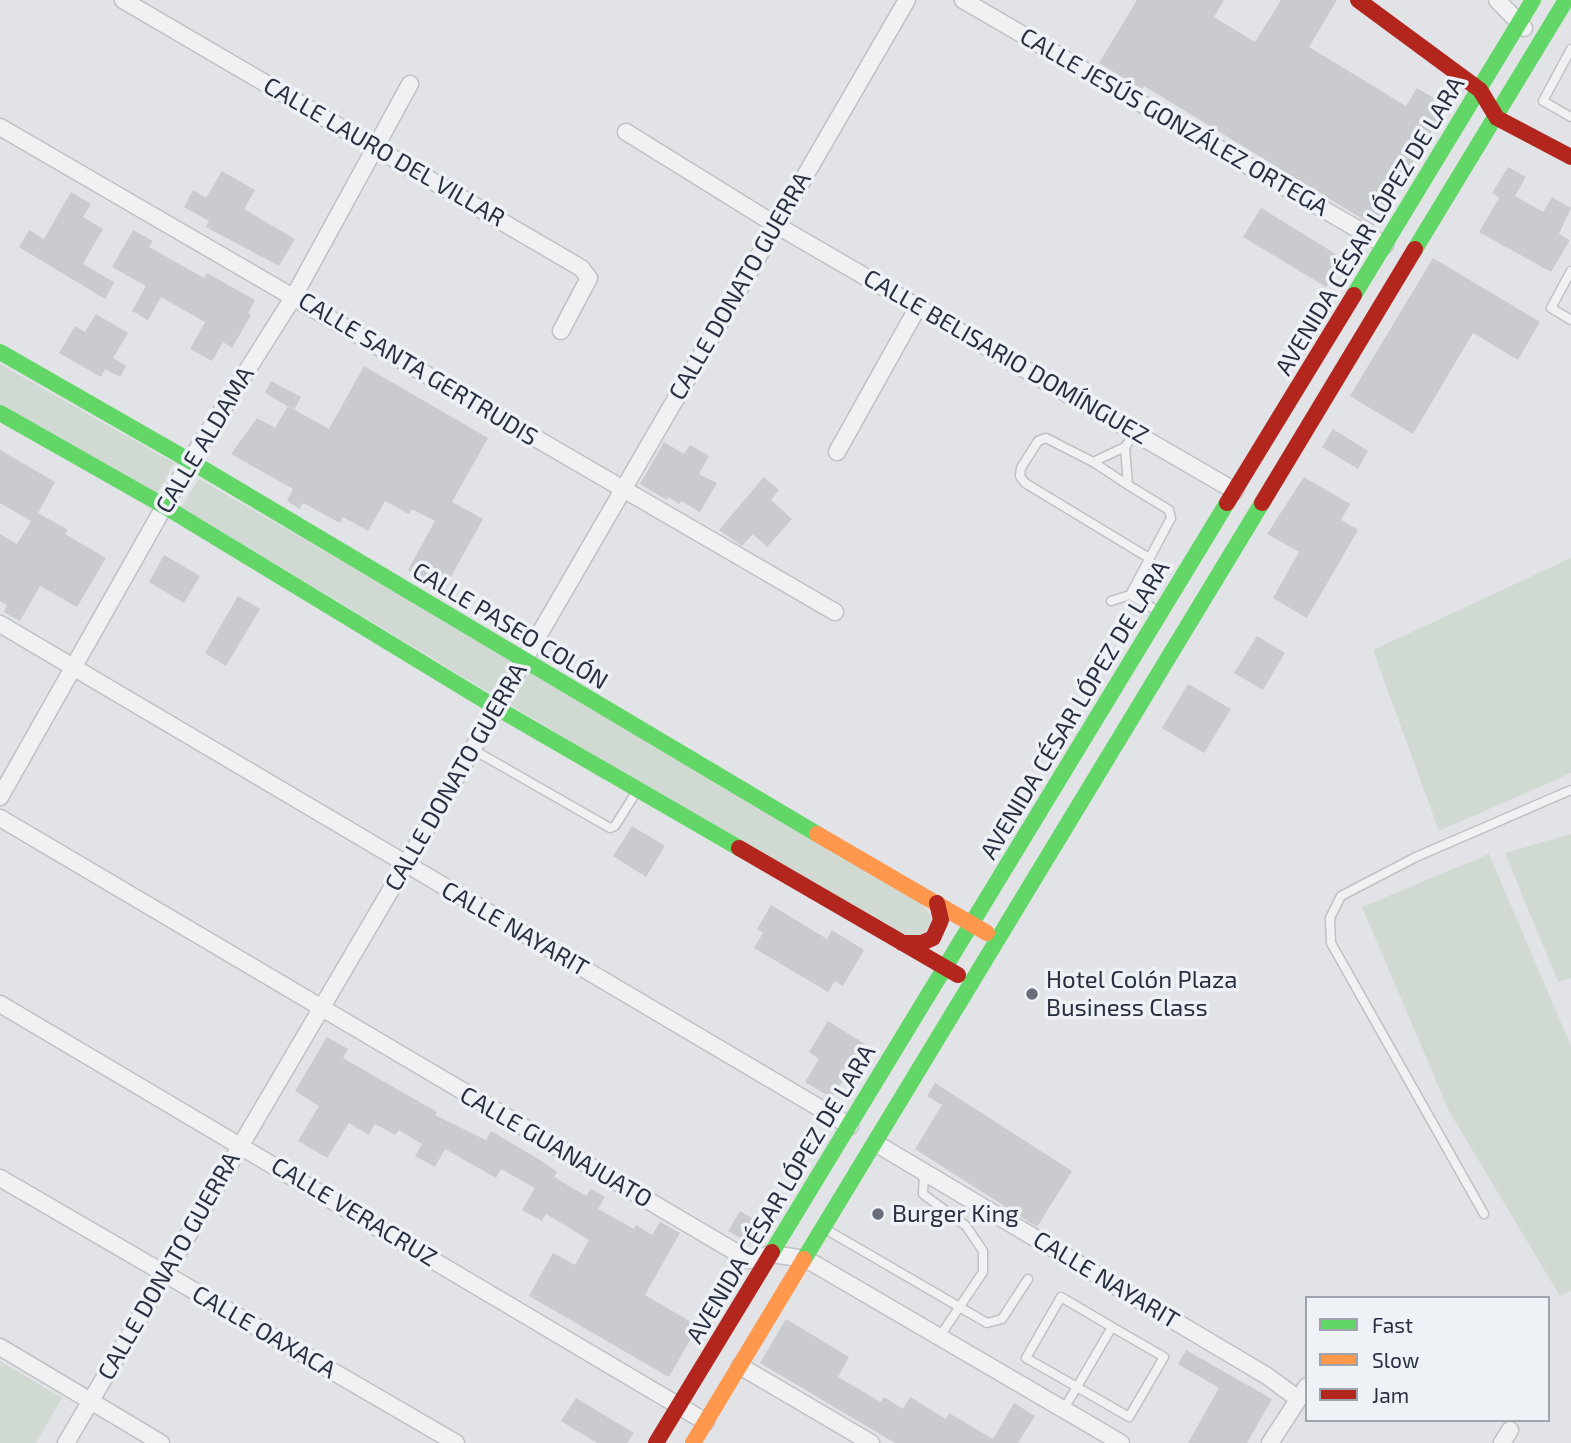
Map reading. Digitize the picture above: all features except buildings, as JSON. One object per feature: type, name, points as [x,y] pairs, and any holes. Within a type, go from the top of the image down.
[{"type":"main road","points":[[1358,0],[1480,90],[1497,118],[1571,157]]},
{"type":"main road","name":"AVENIDA CÉSAR LÓPEZ DE LARA","points":[[656,1443],[1533,0]]},
{"type":"main road","points":[[693,1443],[877,1144],[971,983],[1567,3]]},
{"type":"main road","name":"CALLE PASEO COLÓN","points":[[0,352],[190,461],[522,661],[998,939]]},
{"type":"main road","points":[[0,413],[164,506],[495,707],[971,983]]},
{"type":"main road","points":[[902,943],[922,943],[933,937],[941,920],[937,902]]},
{"type":"street","name":"CALLE LAURO DEL VILLAR","points":[[123,0],[376,145],[581,268],[589,278],[561,331]]},
{"type":"street","name":"CALLE DONATO GUERRA","points":[[66,1443],[406,864],[907,0]]},
{"type":"street","name":"CALLE JESÚS GONZÁLEZ ORTEGA","points":[[963,0],[1385,245]]},
{"type":"street","points":[[1497,0],[1540,45]]},
{"type":"street","name":"CALLE ALDAMA","points":[[0,797],[190,461],[294,296],[410,84]]},
{"type":"street","name":"CALLE SANTA GERTRUDIS","points":[[0,127],[835,612]]},
{"type":"street","name":"CALLE BELISARIO DOMÍNGUEZ","points":[[626,132],[776,225],[919,305],[1130,440],[1235,491]]},
{"type":"street","points":[[837,452],[919,305]]},
{"type":"street","name":"CALLE NAYARIT","points":[[0,624],[850,1126]]},
{"type":"street","name":"CALLE GUANAJUATO","points":[[0,818],[749,1260],[771,1254],[806,1259],[1121,1443]]},
{"type":"street","name":"CALLE VERACRUZ","points":[[0,1004],[706,1422]]},
{"type":"street","name":"CALLE NAYARIT","points":[[877,1144],[1267,1376],[1302,1392]]},
{"type":"street","name":"CALLE OAXACA","points":[[0,1178],[456,1443]]},
{"type":"street","points":[[0,1347],[160,1443]]},
{"type":"street","points":[[740,1366],[871,1443]]},
{"type":"street","points":[[1270,1443],[1302,1392]]},
{"type":"lane","points":[[1571,49],[1542,101],[1571,117]]},
{"type":"lane","points":[[1571,271],[1550,308],[1571,320]]},
{"type":"lane","points":[[1111,601],[1130,594],[1171,518],[1169,510],[1093,462],[1046,438],[1038,441],[1021,468],[1020,476],[1025,483],[1149,558]]},
{"type":"lane","points":[[1093,462],[1130,440]]},
{"type":"lane","points":[[1128,485],[1130,440]]},
{"type":"lane","points":[[1130,594],[1161,612]]},
{"type":"lane","points":[[472,749],[610,828],[615,826],[638,788]]},
{"type":"lane","points":[[1484,1214],[1331,943],[1331,918],[1341,896],[1416,857],[1571,790]]},
{"type":"lane","points":[[925,1171],[923,1195],[966,1226],[983,1251],[983,1272],[940,1336]]},
{"type":"lane","points":[[824,1228],[987,1323],[1002,1319],[1028,1279]]},
{"type":"lane","points":[[1061,1297],[1164,1357],[1129,1418],[1077,1387],[1026,1358],[1061,1297]]},
{"type":"lane","points":[[1063,1409],[1112,1326]]},
{"type":"shaded area","points":[[0,364],[174,463],[157,494],[0,404]]},
{"type":"shaded area","points":[[199,479],[516,661],[495,696],[181,507]]},
{"type":"shaded area","points":[[1571,558],[1571,773],[1439,831],[1373,650]]},
{"type":"shaded area","points":[[531,670],[914,895],[933,918],[922,938],[891,931],[510,705]]},
{"type":"shaded area","points":[[1571,834],[1571,978],[1558,982],[1505,853]]},
{"type":"shaded area","points":[[1489,854],[1571,1046],[1571,1291],[1560,1296],[1449,1111],[1362,907]]},
{"type":"shaded area","points":[[0,1361],[62,1398],[36,1443],[0,1443]]},
{"type":"traffic: fast","points":[[1354,295],[1533,0]]},
{"type":"traffic: fast","points":[[1415,249],[1566,0]]},
{"type":"traffic: fast","points":[[0,352],[190,461],[817,834]]},
{"type":"traffic: fast","points":[[0,413],[164,506],[495,707],[739,848]]},
{"type":"traffic: fast","points":[[772,1252],[1227,503]]},
{"type":"traffic: fast","points":[[804,1259],[1262,503]]},
{"type":"traffic: slow","points":[[817,834],[987,933]]},
{"type":"traffic: slow","points":[[693,1443],[804,1259]]},
{"type":"traffic: jam","points":[[1358,0],[1480,90],[1497,118],[1571,157]]},
{"type":"traffic: jam","points":[[1262,503],[1415,249]]},
{"type":"traffic: jam","points":[[1227,503],[1354,295]]},
{"type":"traffic: jam","points":[[739,848],[958,975]]},
{"type":"traffic: jam","points":[[902,943],[922,943],[933,938],[941,920],[937,903]]},
{"type":"traffic: jam","points":[[656,1443],[772,1252]]},
{"type":"place","name":"Hotel Colón Plaza Business Class","points":[[1032,994]]},
{"type":"place","name":"Burger King","points":[[878,1214]]}]
